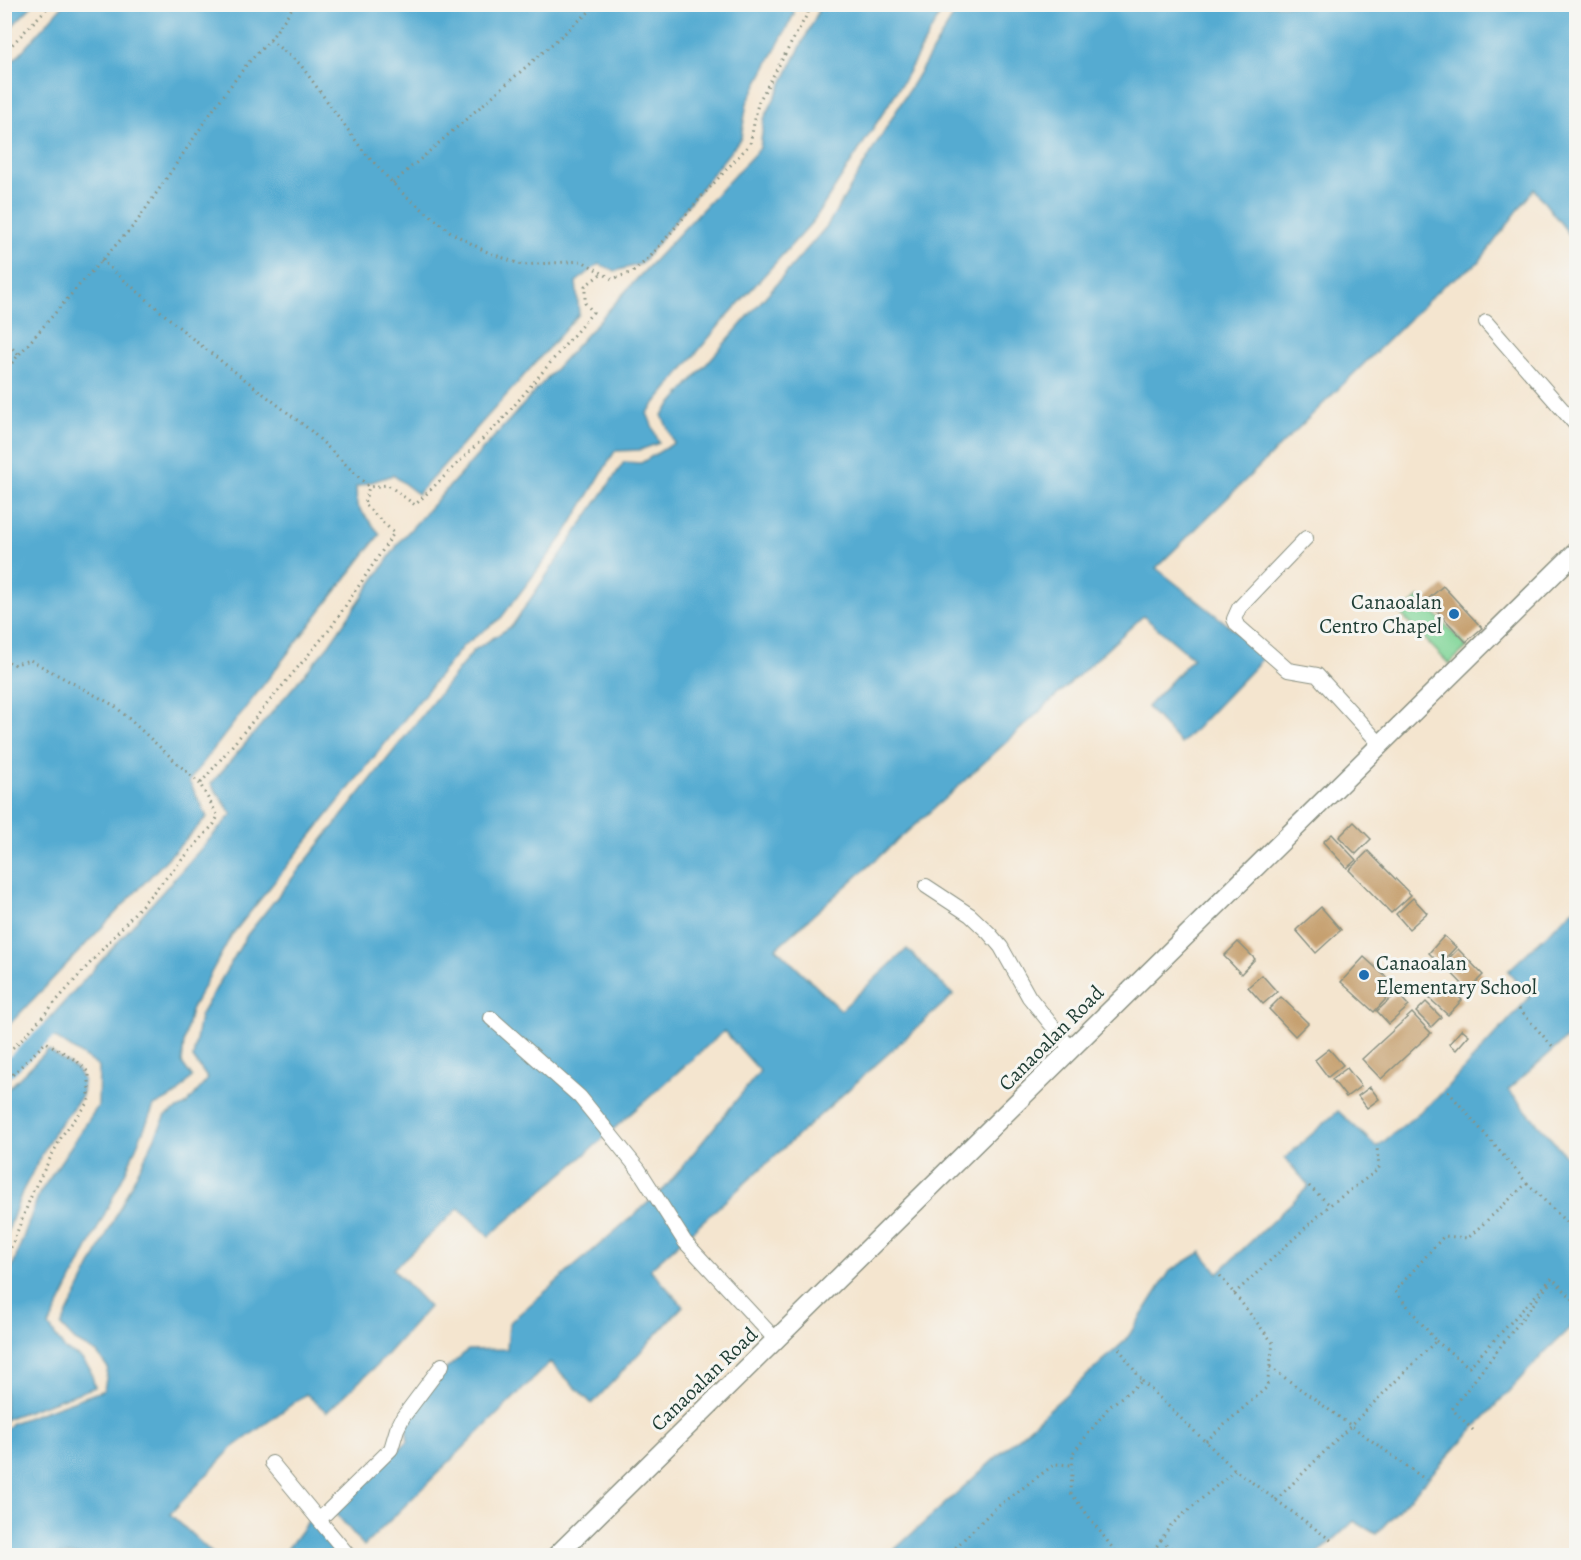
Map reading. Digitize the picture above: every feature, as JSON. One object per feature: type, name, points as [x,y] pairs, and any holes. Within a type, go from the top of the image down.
[{"type":"street","points":[[1486,322],[1576,425]]},
{"type":"street","points":[[1306,538],[1239,608],[1234,619],[1237,625],[1288,670],[1317,675],[1381,745]]},
{"type":"street","name":"Canaoalan Road","points":[[556,1556],[1576,552]]},
{"type":"street","points":[[926,886],[970,915],[989,933],[1001,947],[1029,997],[1071,1049]]},
{"type":"street","points":[[491,1018],[580,1097],[639,1170],[685,1242],[776,1340]]},
{"type":"street","points":[[319,1520],[391,1449],[403,1417],[442,1365]]},
{"type":"street","points":[[272,1463],[349,1556]]},
{"type":"path","points":[[4,53],[51,4]]},
{"type":"path","points":[[4,372],[136,223],[217,104],[270,40],[295,4]]},
{"type":"path","points":[[393,183],[598,4]]},
{"type":"path","points":[[270,40],[300,64],[364,152],[393,183],[452,233],[485,251],[522,265],[582,261],[612,279],[633,272],[651,256],[750,144],[758,103],[808,13],[806,4]]},
{"type":"path","points":[[101,260],[194,340],[310,430],[369,487]]},
{"type":"path","points":[[369,487],[388,485],[415,505],[502,420],[593,312],[585,303],[585,286],[602,273]]},
{"type":"path","points":[[4,340],[19,355]]},
{"type":"path","points":[[200,783],[330,629],[394,533],[364,504],[369,487]]},
{"type":"path","points":[[4,658],[12,665],[30,660],[115,706],[200,783],[218,816],[214,824],[26,1035],[4,1056]]},
{"type":"path","points":[[1519,1009],[1555,1049]]},
{"type":"path","points":[[4,1083],[46,1042],[77,1061],[89,1073],[89,1101],[63,1134],[33,1189],[4,1265]]},
{"type":"path","points":[[1446,1089],[1527,1184],[1576,1232]]},
{"type":"path","points":[[1234,1294],[1330,1205],[1379,1169],[1377,1147]]},
{"type":"path","points":[[1527,1184],[1468,1238],[1444,1236],[1395,1291],[1436,1341],[1469,1367],[1552,1278]]},
{"type":"path","points":[[1309,1186],[1330,1205]]},
{"type":"path","points":[[1206,1441],[1267,1387],[1273,1343],[1218,1273]]},
{"type":"path","points":[[1552,1278],[1576,1302]]},
{"type":"path","points":[[1473,1430],[1452,1410],[1544,1293],[1552,1278]]},
{"type":"path","points":[[1276,1500],[1436,1341]]},
{"type":"path","points":[[1118,1347],[1142,1382],[1235,1470],[1332,1541]]},
{"type":"path","points":[[1270,1367],[1426,1480]]},
{"type":"path","points":[[1116,1555],[1071,1493],[1072,1453],[1109,1407],[1142,1382]]},
{"type":"path","points":[[947,1556],[993,1510],[1055,1464],[1072,1465]]},
{"type":"path","points":[[1150,1556],[1171,1525],[1235,1470]]},
{"type":"path","points":[[1161,1540],[1180,1556]]},
{"type":"green space","points":[[1419,597],[1467,647],[1449,664],[1401,614]]},
{"type":"water","points":[[5,4],[33,5],[5,33]]},
{"type":"water","points":[[793,4],[794,14],[747,103],[741,138],[641,264],[615,271],[599,264],[576,282],[579,314],[418,494],[393,475],[356,487],[357,506],[380,534],[189,781],[207,817],[5,1029],[5,64],[16,58],[63,5]]},
{"type":"water","points":[[816,5],[945,5],[901,85],[814,220],[722,322],[647,413],[659,443],[640,450],[615,451],[565,534],[501,618],[463,646],[231,936],[191,1010],[182,1063],[192,1077],[177,1094],[154,1106],[125,1173],[49,1326],[65,1350],[80,1357],[90,1369],[95,1387],[5,1421],[5,1281],[39,1194],[98,1106],[99,1067],[41,1028],[232,814],[211,784],[329,645],[401,540],[633,283],[760,148],[764,119],[818,12]]},
{"type":"water","points":[[960,5],[1576,5],[1576,243],[1534,189],[1479,262],[1442,287],[1156,568],[1266,655],[1181,744],[1147,707],[1193,658],[1143,616],[951,793],[776,948],[841,1010],[907,949],[953,995],[650,1269],[683,1306],[592,1404],[550,1362],[364,1546],[333,1510],[408,1441],[405,1421],[444,1371],[468,1350],[507,1349],[509,1323],[665,1188],[760,1071],[724,1031],[489,1236],[459,1208],[393,1269],[429,1307],[379,1363],[327,1412],[306,1394],[231,1449],[170,1514],[214,1555],[5,1555],[4,1431],[12,1423],[104,1390],[108,1368],[97,1353],[75,1341],[61,1326],[166,1115],[186,1105],[208,1079],[193,1058],[200,1016],[247,935],[474,650],[512,626],[624,462],[641,463],[674,443],[662,415],[827,226]]},
{"type":"water","points":[[1576,907],[1576,1030],[1508,1090],[1576,1167],[1576,1322],[1546,1351],[1376,1534],[1354,1521],[1316,1556],[901,1556],[895,1549],[1126,1340],[1170,1271],[1201,1252],[1218,1273],[1309,1186],[1285,1158],[1338,1111],[1377,1147],[1437,1098],[1530,997],[1508,971]]},
{"type":"water","points":[[48,1050],[77,1070],[83,1080],[82,1096],[55,1130],[22,1192],[5,1239],[5,1092]]},
{"type":"water","points":[[312,1516],[350,1556],[282,1556]]},
{"type":"building","name":"Canaoalan Centro Chapel","points":[[1443,586],[1482,628],[1466,642],[1427,600]]},
{"type":"building","points":[[1354,822],[1371,839],[1356,854],[1339,837]]},
{"type":"building","points":[[1332,834],[1356,860],[1347,868],[1323,842]]},
{"type":"building","points":[[1368,851],[1411,895],[1391,913],[1349,870]]},
{"type":"building","points":[[1413,898],[1427,913],[1409,929],[1396,914]]},
{"type":"building","points":[[1321,907],[1341,930],[1316,953],[1296,930]]},
{"type":"building","points":[[1444,936],[1456,947],[1440,964],[1429,953]]},
{"type":"building","points":[[1238,942],[1255,959],[1241,974],[1224,956]]},
{"type":"building","points":[[1458,949],[1483,975],[1468,990],[1443,964]]},
{"type":"building","points":[[1364,957],[1397,987],[1374,1012],[1341,982]]},
{"type":"building","points":[[1262,975],[1277,992],[1263,1004],[1248,987]]},
{"type":"building","points":[[1445,984],[1462,1000],[1448,1015],[1430,999]]},
{"type":"building","points":[[1397,993],[1409,1006],[1389,1024],[1377,1011]]},
{"type":"building","points":[[1281,997],[1308,1023],[1295,1036],[1269,1009]]},
{"type":"building","points":[[1426,1002],[1441,1017],[1431,1027],[1416,1012]]},
{"type":"building","points":[[1412,1013],[1431,1033],[1381,1079],[1362,1059]]},
{"type":"building","points":[[1462,1029],[1469,1035],[1456,1050],[1449,1044]]},
{"type":"building","points":[[1329,1049],[1343,1065],[1328,1077],[1315,1060]]},
{"type":"building","points":[[1347,1068],[1361,1086],[1346,1097],[1332,1079]]},
{"type":"building","points":[[1370,1087],[1379,1099],[1367,1108],[1358,1096]]},
{"type":"waterway","points":[[4,1072],[63,1018]]},
{"type":"place","name":"Canaoalan Centro Chapel","points":[[1454,614]]},
{"type":"place","name":"Canaoalan Elementary School","points":[[1364,975]]}]
